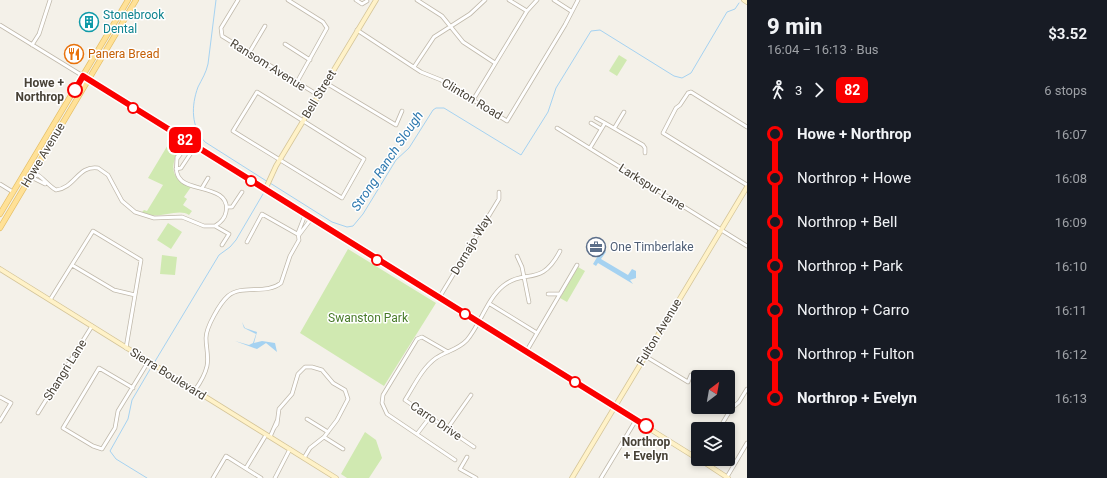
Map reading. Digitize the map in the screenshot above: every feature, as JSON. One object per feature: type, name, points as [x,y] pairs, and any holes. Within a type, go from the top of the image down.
[{"type":"main road","name":"Howe Avenue","points":[[0,214],[128,0]]},
{"type":"main road","name":"Howe Avenue","points":[[1,226],[33,175],[136,0]]},
{"type":"main road","points":[[33,175],[30,170],[40,153],[40,148]]},
{"type":"main road","points":[[1,226],[1,218],[13,198],[13,192]]},
{"type":"street","points":[[32,45],[39,34],[50,0]]},
{"type":"street","name":"Ransom Avenue","points":[[238,0],[222,26],[220,32],[223,37],[318,96]]},
{"type":"street","points":[[288,0],[323,22],[327,27],[326,32],[296,82]]},
{"type":"street","points":[[356,0],[362,4],[368,0],[373,4]]},
{"type":"street","name":"Bell Street","points":[[265,190],[280,159],[376,0]]},
{"type":"street","points":[[417,0],[442,16],[463,42],[495,63]]},
{"type":"street","points":[[414,67],[430,41],[450,26],[470,14],[485,0]]},
{"type":"street","points":[[509,0],[527,11]]},
{"type":"street","points":[[473,100],[527,11],[537,0]]},
{"type":"street","points":[[554,0],[571,11]]},
{"type":"street","name":"Clinton Road","points":[[357,30],[414,67],[441,80],[507,121],[565,25],[578,0]]},
{"type":"street","points":[[0,25],[691,454]]},
{"type":"street","points":[[249,53],[265,26]]},
{"type":"street","points":[[285,44],[310,60]]},
{"type":"street","points":[[326,83],[396,125],[402,111]]},
{"type":"street","points":[[257,92],[303,121],[364,159],[342,198],[233,131],[257,92]]},
{"type":"street","points":[[747,127],[691,92],[688,93],[680,105],[676,108],[663,133],[747,186]]},
{"type":"street","points":[[615,127],[624,112]]},
{"type":"street","points":[[596,118],[615,127],[644,146],[644,152]]},
{"type":"street","points":[[591,123],[601,129]]},
{"type":"street","points":[[590,148],[605,123]]},
{"type":"street","name":"Larkspur Lane","points":[[557,128],[747,246]]},
{"type":"street","points":[[189,142],[178,155],[176,169],[182,181],[220,196],[226,207],[224,218],[215,226]]},
{"type":"street","points":[[176,169],[181,168],[191,153]]},
{"type":"street","points":[[33,175],[38,175],[43,181],[56,190],[64,189],[84,170],[98,168],[108,175],[122,201],[135,212],[154,218],[182,216],[204,226],[215,226],[229,234],[222,245]]},
{"type":"street","points":[[202,188],[208,178]]},
{"type":"street","points":[[0,184],[13,192]]},
{"type":"street","name":"Fulton Avenue","points":[[574,477],[614,406],[747,186]]},
{"type":"street","points":[[226,207],[232,207],[242,192]]},
{"type":"street","name":"Dornajo Way","points":[[439,298],[499,199],[500,192]]},
{"type":"street","points":[[246,242],[262,214],[299,235]]},
{"type":"street","points":[[195,390],[207,366],[207,330],[225,300],[237,292],[270,288],[278,285],[284,278],[290,256],[299,240],[305,215]]},
{"type":"street","points":[[302,227],[310,218]]},
{"type":"street","points":[[50,300],[93,231],[141,260],[126,348]]},
{"type":"street","name":"Carro Drive","points":[[474,447],[405,400],[427,366],[436,358],[462,344],[504,286],[512,281],[538,275],[548,268],[560,251]]},
{"type":"street","points":[[517,256],[522,264],[529,302]]},
{"type":"street","points":[[72,265],[114,290],[135,295]]},
{"type":"street","points":[[526,352],[577,265]]},
{"type":"street","name":"Sierra Boulevard","points":[[0,269],[336,478]]},
{"type":"street","points":[[548,294],[560,294]]},
{"type":"street","points":[[490,304],[537,333]]},
{"type":"street","name":"Shangri Lane","points":[[38,413],[92,326]]},
{"type":"street","points":[[448,352],[422,337],[419,338],[413,343],[383,395],[382,403],[387,414],[455,460]]},
{"type":"street","points":[[645,356],[688,382],[691,378]]},
{"type":"street","points":[[133,388],[99,368],[63,428],[93,446],[102,449],[115,428],[118,411],[151,364]]},
{"type":"street","points":[[246,468],[274,428],[279,409],[292,394],[298,374],[305,368],[315,367],[345,390],[348,396],[347,402],[337,420],[324,437],[313,445],[304,458]]},
{"type":"street","points":[[724,422],[731,409],[739,402],[747,389]]},
{"type":"street","points":[[447,429],[471,395]]},
{"type":"street","points":[[0,397],[11,403],[0,421]]},
{"type":"street","points":[[417,434],[430,417]]},
{"type":"street","points":[[307,419],[328,432]]},
{"type":"street","points":[[601,478],[636,420]]},
{"type":"street","points":[[324,437],[343,449]]},
{"type":"street","points":[[710,466],[727,477],[747,443]]},
{"type":"street","points":[[275,478],[290,449]]},
{"type":"street","points":[[213,478],[226,456],[261,478]]},
{"type":"street","points":[[467,458],[460,468],[476,478]]},
{"type":"street","points":[[326,478],[329,474]]},
{"type":"green space","points":[[619,55],[627,60],[617,76],[609,71]]},
{"type":"green space","points":[[172,138],[182,145],[175,158],[173,169],[178,179],[191,187],[184,197],[187,199],[183,205],[192,211],[189,215],[179,213],[154,216],[148,215],[142,212],[144,210],[147,211],[163,185],[148,178]]},
{"type":"green space","points":[[168,223],[182,232],[171,249],[157,240]]},
{"type":"green space","name":"Swanston Park","points":[[348,249],[436,303],[384,386],[300,333]]},
{"type":"green space","points":[[162,255],[177,257],[175,275],[160,274]]},
{"type":"green space","points":[[578,267],[585,271],[567,302],[560,298]]},
{"type":"green space","points":[[365,432],[376,440],[382,458],[369,478],[347,478],[341,474]]},
{"type":"water","points":[[602,249],[606,252],[601,259],[628,275],[632,269],[636,271],[636,278],[630,280],[633,284],[598,263],[596,266],[593,264]]},
{"type":"water","points":[[242,322],[245,328],[257,332],[254,343],[262,341],[275,343],[277,352],[266,343],[257,349],[235,341],[249,345],[253,343],[256,334],[244,328]]},
{"type":"waterway","name":"Strong Ranch Slough","points":[[216,0],[208,64],[198,87],[194,102],[193,109],[195,123],[200,136],[205,142],[268,182]]},
{"type":"waterway","name":"Strong Ranch Slough","points":[[270,183],[332,222],[347,227],[353,226],[363,214],[396,160],[409,148],[433,110],[436,108],[444,108],[521,155],[548,112],[556,88],[591,31],[600,30],[674,76],[682,78],[691,73],[727,12],[735,9],[739,3]]},
{"type":"waterway","points":[[154,363],[219,255],[230,247],[236,240],[263,194]]},
{"type":"waterway","points":[[147,478],[116,459],[110,451],[128,419],[132,400],[152,366]]},
{"type":"bus line","name":"82","points":[[75,90],[83,76],[360,250],[646,426]]},
{"type":"place","name":"Stonebrook Dental","points":[[89,22]]},
{"type":"place","name":"Panera Bread","points":[[74,54]]},
{"type":"place","name":"Howe + Northrop","points":[[75,90]]},
{"type":"place","name":"One Timberlake","points":[[596,247]]},
{"type":"place","name":"Northrop + Evelyn","points":[[646,426]]}]
